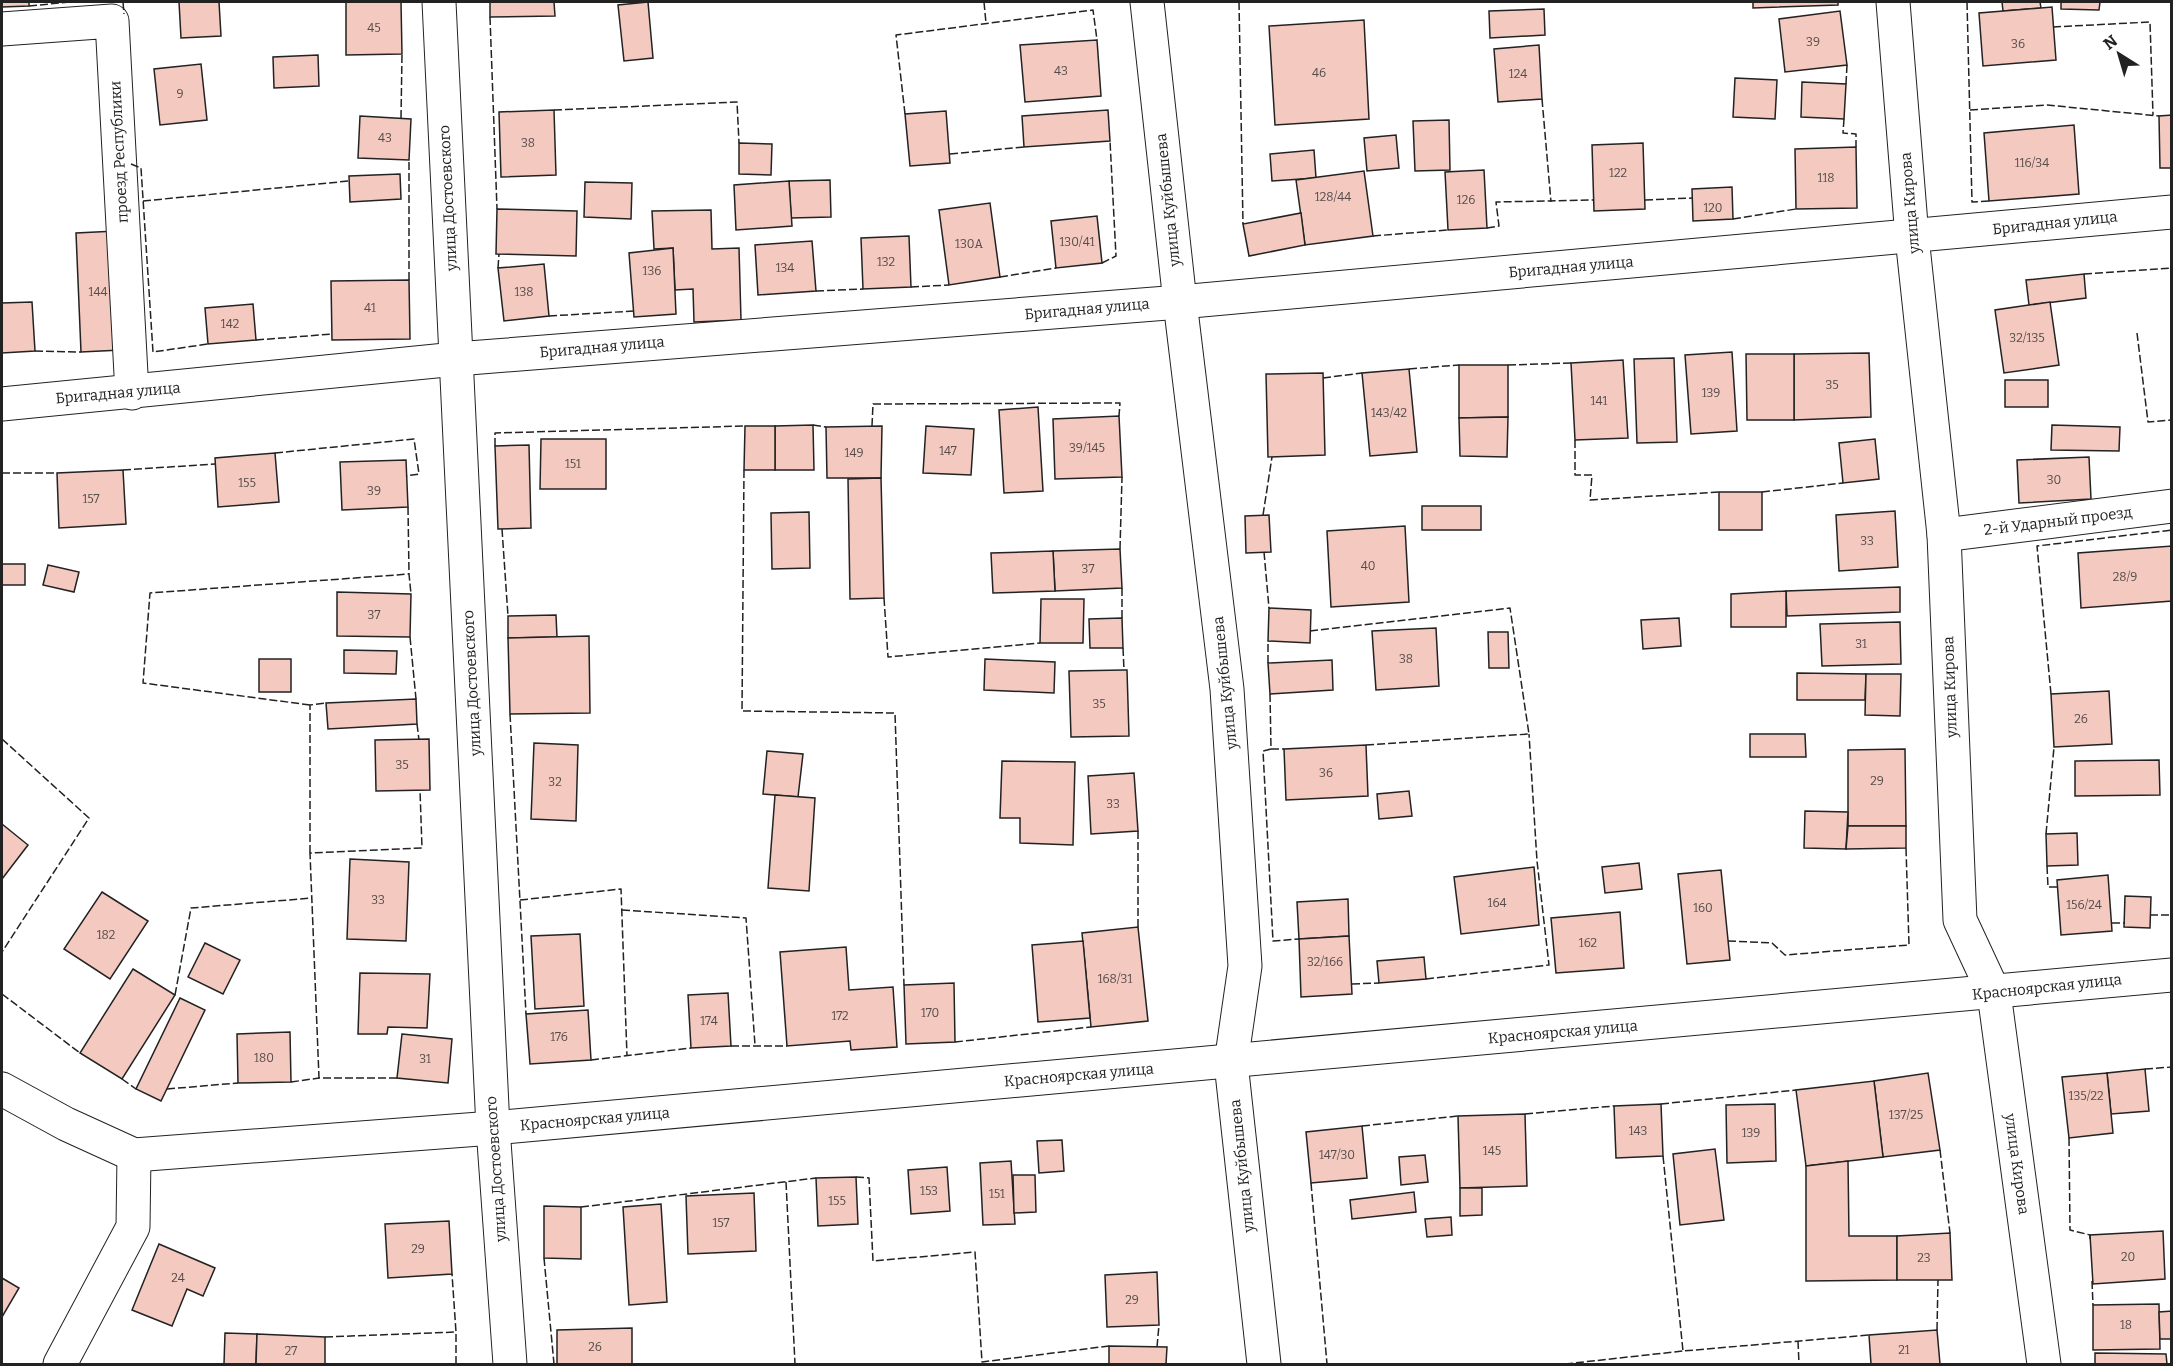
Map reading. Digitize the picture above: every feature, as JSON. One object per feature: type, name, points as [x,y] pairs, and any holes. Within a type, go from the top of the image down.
[{"type":"street","name":"улица Достоевского","points":[[439,2],[493,1128],[510,1365]]},
{"type":"street","name":"улица Куйбышева","points":[[1147,2],[1180,302],[1227,689],[1245,966],[1231,1063],[1263,1365]]},
{"type":"street","name":"улица Кирова","points":[[1893,2],[1912,237],[1944,535],[1960,920],[1994,993],[2044,1365]]},
{"type":"street","name":"проезд Республики","points":[[2,29],[112,21],[132,393]]},
{"type":"street","name":"Бригадная улица","points":[[2,404],[132,393],[456,359],[1180,302],[2172,212]]},
{"type":"street","name":"2-й Ударный проезд","points":[[1944,535],[2172,506]]},
{"type":"street","name":"Красноярская улица","points":[[2,1089],[66,1124],[134,1155],[493,1128],[1231,1063],[2172,975]]},
{"type":"street","points":[[60,1365],[133,1227],[134,1155]]},
{"type":"building","points":[[2,2],[29,2],[29,6],[2,7]]},
{"type":"building","points":[[179,2],[219,2],[221,36],[181,38]]},
{"type":"building","points":[[346,2],[401,2],[402,54],[346,55]]},
{"type":"building","points":[[490,2],[554,2],[555,16],[490,17]]},
{"type":"building","points":[[648,2],[653,58],[624,61],[618,5]]},
{"type":"building","points":[[1753,2],[1838,2],[1838,5],[1753,8]]},
{"type":"building","points":[[2002,2],[2040,2],[2041,8],[2003,11]]},
{"type":"building","points":[[2061,2],[2100,2],[2099,10],[2061,9]]},
{"type":"building","points":[[2052,7],[2056,60],[1983,66],[1979,13]]},
{"type":"building","points":[[1544,9],[1545,35],[1490,38],[1489,11]]},
{"type":"building","points":[[1840,11],[1847,65],[1785,72],[1779,19]]},
{"type":"building","points":[[1364,20],[1369,119],[1275,125],[1269,26]]},
{"type":"building","points":[[1097,40],[1101,96],[1025,102],[1020,45]]},
{"type":"building","points":[[1539,45],[1542,99],[1498,102],[1494,49]]},
{"type":"building","points":[[318,55],[319,86],[274,88],[273,57]]},
{"type":"building","points":[[201,64],[207,120],[160,125],[154,69]]},
{"type":"building","points":[[1735,78],[1777,80],[1775,119],[1733,117]]},
{"type":"building","points":[[1802,82],[1846,84],[1844,119],[1801,117]]},
{"type":"building","points":[[554,110],[556,175],[501,177],[499,112]]},
{"type":"building","points":[[1108,110],[1110,141],[1024,147],[1022,116]]},
{"type":"building","points":[[946,111],[950,163],[910,166],[905,114]]},
{"type":"building","points":[[2172,115],[2172,168],[2160,168],[2159,116]]},
{"type":"building","points":[[360,116],[411,119],[409,160],[358,158]]},
{"type":"building","points":[[1449,120],[1450,170],[1415,171],[1413,121]]},
{"type":"building","points":[[2074,125],[2079,194],[1989,201],[1984,133]]},
{"type":"building","points":[[1396,135],[1399,168],[1367,171],[1364,138]]},
{"type":"building","points":[[739,143],[772,144],[771,175],[739,174]]},
{"type":"building","points":[[1643,143],[1645,209],[1594,211],[1592,145]]},
{"type":"building","points":[[1856,147],[1857,208],[1796,209],[1795,149]]},
{"type":"building","points":[[1314,150],[1316,178],[1272,181],[1270,154]]},
{"type":"building","points":[[1484,170],[1487,228],[1448,230],[1445,172]]},
{"type":"building","points":[[1364,171],[1373,236],[1305,245],[1296,180]]},
{"type":"building","points":[[400,174],[401,199],[350,202],[349,176]]},
{"type":"building","points":[[830,180],[831,217],[791,218],[789,181]]},
{"type":"building","points":[[789,181],[792,226],[736,230],[734,185]]},
{"type":"building","points":[[585,182],[632,183],[631,219],[584,217]]},
{"type":"building","points":[[1732,187],[1733,219],[1693,221],[1692,189]]},
{"type":"building","points":[[990,203],[1000,277],[949,285],[939,210]]},
{"type":"building","points":[[497,209],[577,211],[576,256],[496,254]]},
{"type":"building","points":[[711,210],[712,249],[739,248],[741,320],[694,322],[693,289],[675,290],[673,248],[654,249],[652,211]]},
{"type":"building","points":[[1301,213],[1305,245],[1249,256],[1243,224]]},
{"type":"building","points":[[1097,216],[1102,263],[1056,268],[1051,221]]},
{"type":"building","points":[[116,231],[121,350],[81,352],[76,233]]},
{"type":"building","points":[[909,236],[911,287],[863,289],[861,238]]},
{"type":"building","points":[[812,241],[816,291],[758,295],[755,245]]},
{"type":"building","points":[[673,248],[676,314],[634,317],[629,253]]},
{"type":"building","points":[[544,264],[549,316],[504,321],[498,268]]},
{"type":"building","points":[[2084,274],[2086,298],[2029,305],[2026,280]]},
{"type":"building","points":[[409,280],[410,339],[332,340],[331,281]]},
{"type":"building","points":[[32,302],[35,351],[2,353],[2,303]]},
{"type":"building","points":[[2050,302],[2059,365],[2004,373],[1995,310]]},
{"type":"building","points":[[253,304],[256,340],[208,344],[205,308]]},
{"type":"building","points":[[1732,352],[1737,431],[1691,434],[1685,355]]},
{"type":"building","points":[[1869,353],[1871,417],[1794,420],[1794,354]]},
{"type":"building","points":[[1746,354],[1794,354],[1794,420],[1747,420]]},
{"type":"building","points":[[1674,358],[1677,442],[1637,443],[1634,359]]},
{"type":"building","points":[[1623,360],[1628,438],[1575,440],[1571,363]]},
{"type":"building","points":[[1459,365],[1508,365],[1508,417],[1459,418]]},
{"type":"building","points":[[1409,369],[1417,452],[1370,456],[1362,373]]},
{"type":"building","points":[[1323,373],[1325,455],[1268,457],[1266,374]]},
{"type":"building","points":[[2005,380],[2048,380],[2048,407],[2005,407]]},
{"type":"building","points":[[1038,407],[1043,491],[1004,493],[999,410]]},
{"type":"building","points":[[1119,416],[1122,477],[1055,479],[1053,419]]},
{"type":"building","points":[[1508,417],[1507,457],[1460,456],[1459,418]]},
{"type":"building","points":[[813,425],[814,470],[775,470],[775,426]]},
{"type":"building","points":[[2052,425],[2120,427],[2119,451],[2051,450]]},
{"type":"building","points":[[745,426],[775,426],[775,470],[744,470]]},
{"type":"building","points":[[882,426],[881,478],[827,478],[826,427]]},
{"type":"building","points":[[926,426],[974,429],[971,475],[923,473]]},
{"type":"building","points":[[541,439],[606,439],[606,489],[540,489]]},
{"type":"building","points":[[1875,439],[1879,479],[1843,483],[1839,443]]},
{"type":"building","points":[[529,445],[531,528],[498,529],[495,446]]},
{"type":"building","points":[[275,453],[279,502],[218,507],[215,458]]},
{"type":"building","points":[[2089,457],[2091,499],[2019,503],[2017,460]]},
{"type":"building","points":[[406,460],[408,507],[342,510],[340,462]]},
{"type":"building","points":[[123,470],[126,524],[59,528],[57,473]]},
{"type":"building","points":[[881,478],[884,598],[850,599],[848,479]]},
{"type":"building","points":[[1719,492],[1762,492],[1762,530],[1719,530]]},
{"type":"building","points":[[1422,506],[1481,506],[1481,530],[1422,530]]},
{"type":"building","points":[[1895,511],[1898,567],[1839,571],[1836,515]]},
{"type":"building","points":[[809,512],[810,568],[772,569],[771,513]]},
{"type":"building","points":[[1269,515],[1271,552],[1246,553],[1245,516]]},
{"type":"building","points":[[1405,526],[1409,602],[1331,607],[1327,531]]},
{"type":"building","points":[[2172,546],[2172,601],[2081,608],[2078,553]]},
{"type":"building","points":[[1120,549],[1122,588],[1055,591],[1053,551]]},
{"type":"building","points":[[1053,551],[1055,591],[993,593],[991,553]]},
{"type":"building","points":[[2,564],[25,564],[25,585],[2,585]]},
{"type":"building","points":[[48,565],[79,572],[74,592],[43,585]]},
{"type":"building","points":[[1900,587],[1900,612],[1787,616],[1786,591]]},
{"type":"building","points":[[1786,591],[1786,627],[1731,627],[1731,594]]},
{"type":"building","points":[[337,592],[411,594],[410,637],[337,636]]},
{"type":"building","points":[[1041,599],[1084,599],[1083,643],[1040,643]]},
{"type":"building","points":[[1269,608],[1311,610],[1310,643],[1268,641]]},
{"type":"building","points":[[556,615],[557,637],[508,638],[508,616]]},
{"type":"building","points":[[1122,618],[1123,648],[1090,648],[1089,619]]},
{"type":"building","points":[[1679,618],[1681,646],[1643,649],[1641,620]]},
{"type":"building","points":[[1900,622],[1901,664],[1822,666],[1820,624]]},
{"type":"building","points":[[1436,628],[1439,686],[1376,690],[1372,631]]},
{"type":"building","points":[[1488,632],[1508,632],[1509,668],[1489,668]]},
{"type":"building","points":[[589,636],[590,713],[510,714],[508,638]]},
{"type":"building","points":[[344,650],[397,651],[396,674],[344,673]]},
{"type":"building","points":[[259,659],[291,659],[291,692],[259,692]]},
{"type":"building","points":[[985,659],[1055,662],[1054,693],[984,690]]},
{"type":"building","points":[[1332,660],[1333,690],[1270,694],[1268,663]]},
{"type":"building","points":[[1127,670],[1129,736],[1071,737],[1069,671]]},
{"type":"building","points":[[1797,673],[1866,674],[1865,700],[1797,700]]},
{"type":"building","points":[[1866,674],[1901,674],[1900,716],[1865,715]]},
{"type":"building","points":[[2109,691],[2112,744],[2054,747],[2051,694]]},
{"type":"building","points":[[416,699],[417,724],[328,729],[326,703]]},
{"type":"building","points":[[1750,734],[1805,734],[1806,757],[1750,757]]},
{"type":"building","points":[[429,739],[430,790],[376,791],[375,740]]},
{"type":"building","points":[[534,743],[578,745],[576,821],[531,819]]},
{"type":"building","points":[[1366,745],[1368,796],[1286,800],[1284,749]]},
{"type":"building","points":[[1905,749],[1906,826],[1848,826],[1848,750]]},
{"type":"building","points":[[767,751],[803,754],[798,797],[763,794]]},
{"type":"building","points":[[2159,760],[2160,795],[2075,796],[2075,761]]},
{"type":"building","points":[[1002,761],[1075,762],[1073,845],[1020,843],[1020,818],[1000,818]]},
{"type":"building","points":[[1134,773],[1138,831],[1091,834],[1088,776]]},
{"type":"building","points":[[1409,791],[1412,816],[1379,819],[1377,794]]},
{"type":"building","points":[[775,795],[815,798],[809,891],[768,888]]},
{"type":"building","points":[[1805,811],[1848,812],[1846,849],[1804,848]]},
{"type":"building","points":[[2,824],[28,845],[2,879]]},
{"type":"building","points":[[1848,826],[1906,826],[1906,848],[1846,849]]},
{"type":"building","points":[[2077,833],[2078,865],[2047,866],[2046,834]]},
{"type":"building","points":[[350,859],[409,862],[406,941],[347,939]]},
{"type":"building","points":[[1639,863],[1642,889],[1605,893],[1602,867]]},
{"type":"building","points":[[1534,867],[1539,925],[1461,934],[1454,877]]},
{"type":"building","points":[[1721,870],[1730,960],[1687,964],[1678,874]]},
{"type":"building","points":[[2108,875],[2112,931],[2061,935],[2057,880]]},
{"type":"building","points":[[102,892],[148,921],[110,979],[64,949]]},
{"type":"building","points":[[2125,896],[2151,897],[2150,928],[2124,927]]},
{"type":"building","points":[[1348,899],[1349,936],[1299,939],[1297,902]]},
{"type":"building","points":[[1620,912],[1624,968],[1556,973],[1551,918]]},
{"type":"building","points":[[1138,927],[1148,1021],[1091,1027],[1082,933]]},
{"type":"building","points":[[580,934],[584,1006],[535,1009],[531,936]]},
{"type":"building","points":[[1349,936],[1352,994],[1301,997],[1299,939]]},
{"type":"building","points":[[1083,941],[1090,1018],[1038,1022],[1032,945]]},
{"type":"building","points":[[205,943],[240,960],[223,994],[188,977]]},
{"type":"building","points":[[846,947],[849,990],[893,987],[897,1047],[851,1050],[850,1041],[787,1046],[780,952]]},
{"type":"building","points":[[1424,957],[1426,979],[1379,983],[1377,961]]},
{"type":"building","points":[[133,969],[175,995],[122,1079],[80,1053]]},
{"type":"building","points":[[360,973],[430,974],[427,1028],[388,1027],[387,1034],[358,1034]]},
{"type":"building","points":[[954,983],[955,1042],[906,1044],[904,985]]},
{"type":"building","points":[[728,993],[731,1046],[691,1048],[688,995]]},
{"type":"building","points":[[180,998],[205,1010],[161,1101],[136,1089]]},
{"type":"building","points":[[588,1010],[591,1060],[530,1064],[526,1014]]},
{"type":"building","points":[[290,1032],[291,1082],[238,1083],[237,1034]]},
{"type":"building","points":[[402,1034],[452,1039],[448,1083],[397,1078]]},
{"type":"building","points":[[2145,1069],[2149,1111],[2111,1114],[2107,1073]]},
{"type":"building","points":[[1928,1073],[1940,1150],[1883,1157],[1874,1081]]},
{"type":"building","points":[[2107,1073],[2113,1133],[2069,1138],[2062,1077]]},
{"type":"building","points":[[1874,1081],[1883,1157],[1806,1166],[1796,1090]]},
{"type":"building","points":[[1661,1104],[1663,1156],[1616,1158],[1614,1106]]},
{"type":"building","points":[[1775,1104],[1776,1161],[1727,1163],[1726,1105]]},
{"type":"building","points":[[1525,1114],[1527,1186],[1460,1188],[1458,1116]]},
{"type":"building","points":[[1362,1126],[1367,1178],[1311,1183],[1306,1132]]},
{"type":"building","points":[[1062,1140],[1064,1171],[1039,1173],[1037,1141]]},
{"type":"building","points":[[1715,1149],[1724,1220],[1680,1225],[1673,1154]]},
{"type":"building","points":[[1425,1155],[1428,1182],[1401,1185],[1399,1157]]},
{"type":"building","points":[[1011,1161],[1015,1224],[983,1225],[980,1163]]},
{"type":"building","points":[[1848,1161],[1849,1236],[1897,1236],[1897,1280],[1806,1281],[1806,1166]]},
{"type":"building","points":[[947,1167],[950,1211],[911,1214],[908,1170]]},
{"type":"building","points":[[1013,1175],[1035,1175],[1036,1212],[1014,1213]]},
{"type":"building","points":[[856,1177],[858,1224],[818,1226],[816,1178]]},
{"type":"building","points":[[1460,1188],[1482,1188],[1482,1215],[1460,1216]]},
{"type":"building","points":[[1414,1192],[1416,1212],[1352,1219],[1350,1200]]},
{"type":"building","points":[[754,1193],[756,1251],[688,1254],[686,1196]]},
{"type":"building","points":[[661,1204],[667,1302],[629,1305],[623,1207]]},
{"type":"building","points":[[544,1206],[581,1207],[581,1259],[544,1258]]},
{"type":"building","points":[[1451,1217],[1452,1235],[1427,1237],[1425,1219]]},
{"type":"building","points":[[449,1221],[452,1274],[388,1278],[385,1224]]},
{"type":"building","points":[[2163,1231],[2165,1279],[2093,1284],[2090,1235]]},
{"type":"building","points":[[1950,1233],[1952,1280],[1897,1280],[1897,1236]]},
{"type":"building","points":[[159,1244],[215,1268],[203,1296],[187,1289],[172,1326],[132,1310]]},
{"type":"building","points":[[1157,1272],[1159,1325],[1107,1327],[1105,1275]]},
{"type":"building","points":[[2,1278],[19,1288],[2,1317]]},
{"type":"building","points":[[2159,1304],[2160,1349],[2093,1350],[2093,1305]]},
{"type":"building","points":[[2172,1311],[2172,1339],[2160,1339],[2159,1312]]},
{"type":"building","points":[[632,1328],[632,1364],[557,1364],[557,1330]]},
{"type":"building","points":[[1937,1330],[1940,1364],[1871,1364],[1869,1335]]},
{"type":"building","points":[[225,1333],[257,1334],[256,1364],[224,1364]]},
{"type":"building","points":[[257,1334],[325,1337],[325,1364],[256,1364]]},
{"type":"building","points":[[1109,1346],[1167,1347],[1166,1364],[1109,1364]]},
{"type":"building","points":[[2095,1353],[2166,1354],[2167,1364],[2095,1364]]},
{"type":"fence","points":[[29,6],[70,2]]},
{"type":"fence","points":[[123,2],[124,14]]},
{"type":"fence","points":[[984,2],[986,23]]},
{"type":"fence","points":[[1239,2],[1243,224]]},
{"type":"fence","points":[[1967,2],[1972,202],[1989,201]]},
{"type":"fence","points":[[905,114],[896,35],[1093,10],[1097,40]]},
{"type":"fence","points":[[490,17],[497,209]]},
{"type":"fence","points":[[2053,27],[2150,22],[2153,115]]},
{"type":"fence","points":[[401,118],[402,54]]},
{"type":"fence","points":[[1846,84],[1847,65]]},
{"type":"fence","points":[[1542,99],[1551,202]]},
{"type":"fence","points":[[554,110],[737,102],[739,143]]},
{"type":"fence","points":[[1970,110],[2047,105],[2159,116]]},
{"type":"fence","points":[[1844,119],[1843,133],[1856,134],[1856,147]]},
{"type":"fence","points":[[1102,263],[1116,256],[1110,141]]},
{"type":"fence","points":[[950,154],[1024,147]]},
{"type":"fence","points":[[409,160],[409,280]]},
{"type":"fence","points":[[131,164],[141,168],[153,352],[208,344]]},
{"type":"fence","points":[[143,201],[349,181]]},
{"type":"fence","points":[[1645,200],[1692,198]]},
{"type":"fence","points":[[1487,228],[1499,226],[1496,202],[1594,200]]},
{"type":"fence","points":[[1733,219],[1796,209]]},
{"type":"fence","points":[[1373,236],[1448,230]]},
{"type":"fence","points":[[498,268],[499,254]]},
{"type":"fence","points":[[1000,277],[1056,268]]},
{"type":"fence","points":[[2084,274],[2172,268]]},
{"type":"fence","points":[[911,287],[949,285]]},
{"type":"fence","points":[[816,291],[863,289]]},
{"type":"fence","points":[[549,316],[634,311]]},
{"type":"fence","points":[[2137,333],[2148,422],[2172,420]]},
{"type":"fence","points":[[256,340],[332,334]]},
{"type":"fence","points":[[35,351],[81,352]]},
{"type":"fence","points":[[1508,365],[1571,363]]},
{"type":"fence","points":[[1409,369],[1459,365]]},
{"type":"fence","points":[[1323,378],[1362,373]]},
{"type":"fence","points":[[872,426],[873,404],[1120,403],[1119,416]]},
{"type":"fence","points":[[813,425],[826,427]]},
{"type":"fence","points":[[495,446],[495,433],[745,426]]},
{"type":"fence","points":[[275,453],[414,439],[419,474],[406,476]]},
{"type":"fence","points":[[1575,440],[1575,475],[1592,475],[1590,500],[1719,492]]},
{"type":"fence","points":[[1263,515],[1272,457]]},
{"type":"fence","points":[[123,470],[215,464]]},
{"type":"fence","points":[[744,470],[742,711],[895,713],[904,985]]},
{"type":"fence","points":[[2,473],[57,473]]},
{"type":"fence","points":[[1120,549],[1122,477]]},
{"type":"fence","points":[[1762,492],[1843,483]]},
{"type":"fence","points":[[408,507],[409,574]]},
{"type":"fence","points":[[502,529],[508,616]]},
{"type":"fence","points":[[2051,694],[2037,546],[2172,530]]},
{"type":"fence","points":[[1264,552],[1269,608]]},
{"type":"fence","points":[[310,705],[143,683],[150,593],[409,574],[411,594]]},
{"type":"fence","points":[[1122,588],[1122,618]]},
{"type":"fence","points":[[884,598],[888,657],[1040,643]]},
{"type":"fence","points":[[1310,631],[1510,608],[1529,734],[1366,745]]},
{"type":"fence","points":[[410,637],[416,699]]},
{"type":"fence","points":[[1268,641],[1268,663]]},
{"type":"fence","points":[[1123,648],[1124,670]]},
{"type":"fence","points":[[1270,694],[1271,749],[1284,749]]},
{"type":"fence","points":[[310,853],[310,705],[326,703]]},
{"type":"fence","points":[[510,714],[526,1014]]},
{"type":"fence","points":[[417,724],[419,740]]},
{"type":"fence","points":[[1426,979],[1549,965],[1537,861],[1529,734]]},
{"type":"fence","points":[[2,739],[89,818],[2,952]]},
{"type":"fence","points":[[2046,834],[2054,747]]},
{"type":"fence","points":[[1271,749],[1263,751],[1273,941],[1299,939]]},
{"type":"fence","points":[[397,1078],[319,1078],[310,853],[422,848],[420,790]]},
{"type":"fence","points":[[1138,831],[1138,927]]},
{"type":"fence","points":[[1728,941],[1772,943],[1785,955],[1909,945],[1906,848]]},
{"type":"fence","points":[[2047,866],[2048,887],[2057,887]]},
{"type":"fence","points":[[520,900],[621,889],[627,1056]]},
{"type":"fence","points":[[175,995],[191,908],[312,898]]},
{"type":"fence","points":[[622,910],[746,918],[755,1045]]},
{"type":"fence","points":[[2150,915],[2172,915]]},
{"type":"fence","points":[[2112,923],[2125,923]]},
{"type":"fence","points":[[1352,984],[1379,983]]},
{"type":"fence","points":[[2,994],[80,1053]]},
{"type":"fence","points":[[955,1042],[1091,1027]]},
{"type":"fence","points":[[731,1046],[787,1046]]},
{"type":"fence","points":[[591,1060],[691,1048]]},
{"type":"fence","points":[[2145,1069],[2172,1067]]},
{"type":"fence","points":[[291,1082],[319,1078]]},
{"type":"fence","points":[[122,1079],[136,1089]]},
{"type":"fence","points":[[167,1089],[238,1083]]},
{"type":"fence","points":[[1661,1104],[1796,1090]]},
{"type":"fence","points":[[1525,1114],[1614,1106]]},
{"type":"fence","points":[[1362,1126],[1458,1116]]},
{"type":"fence","points":[[2069,1138],[2070,1230],[2090,1235],[2090,1239]]},
{"type":"fence","points":[[1940,1150],[1950,1233]]},
{"type":"fence","points":[[1663,1156],[1683,1351],[1869,1335]]},
{"type":"fence","points":[[856,1177],[869,1178],[873,1261],[975,1252],[982,1362],[1109,1346]]},
{"type":"fence","points":[[581,1207],[816,1178]]},
{"type":"fence","points":[[786,1182],[795,1364]]},
{"type":"fence","points":[[1311,1183],[1327,1364]]},
{"type":"fence","points":[[544,1258],[554,1364]]},
{"type":"fence","points":[[325,1337],[456,1332],[452,1274]]},
{"type":"fence","points":[[1937,1330],[1938,1280]]},
{"type":"fence","points":[[2092,1281],[2093,1305]]},
{"type":"fence","points":[[1157,1347],[1159,1325]]},
{"type":"fence","points":[[456,1332],[456,1364]]},
{"type":"fence","points":[[1798,1341],[1799,1364]]},
{"type":"fence","points":[[1565,1364],[1683,1351]]}]
